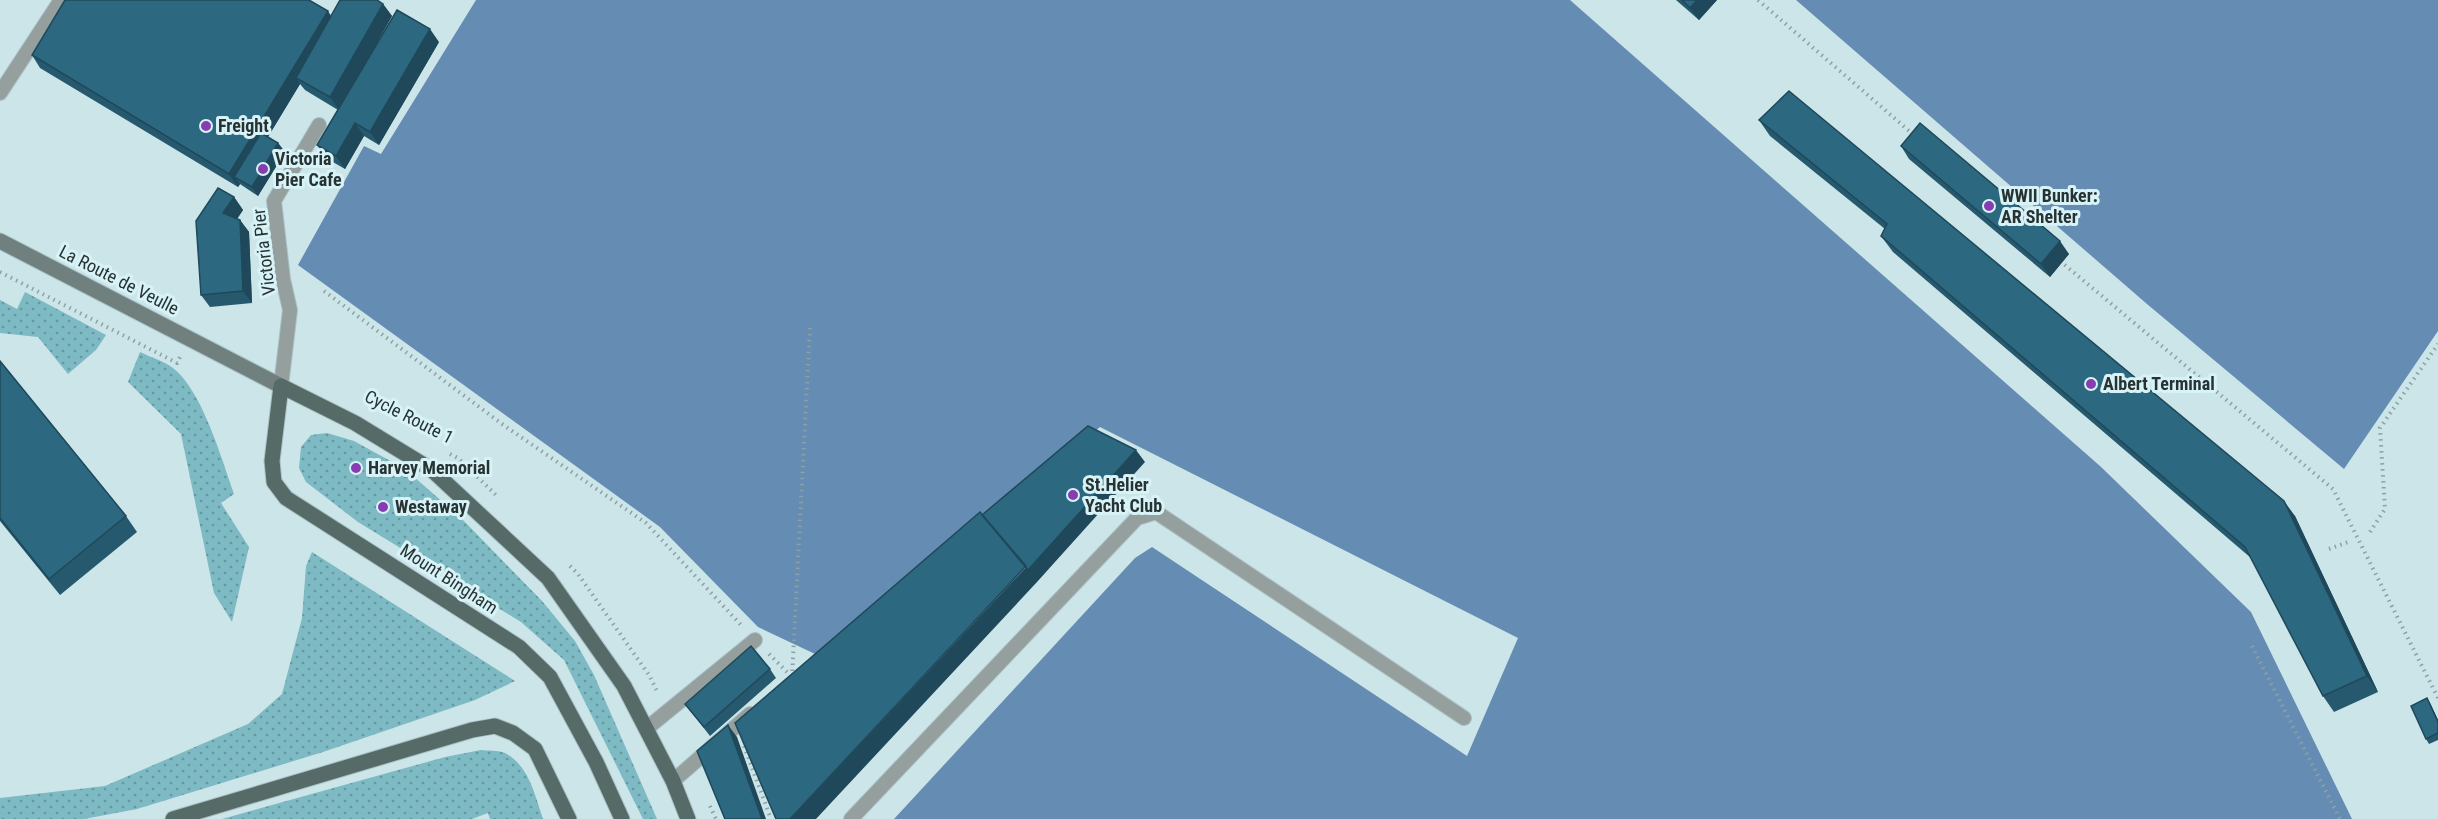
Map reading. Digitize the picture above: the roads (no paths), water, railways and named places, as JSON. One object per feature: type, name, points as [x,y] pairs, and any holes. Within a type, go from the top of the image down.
[{"type":"main road","points":[[281,386],[355,423],[432,470],[548,578],[624,686],[673,781],[688,819]]},
{"type":"main road","name":"Mount Bingham","points":[[281,386],[272,461],[273,482],[286,498],[519,647],[550,677],[596,762],[622,819]]},
{"type":"main road","points":[[173,819],[472,730],[495,726],[513,734],[535,749],[569,819]]},
{"type":"street","name":"La Route de Veulle","points":[[0,241],[281,386]]},
{"type":"lane","points":[[0,93],[61,0]]},
{"type":"lane","name":"Victoria Pier","points":[[281,386],[290,310],[283,279],[274,201],[319,125]]},
{"type":"lane","points":[[851,819],[1137,518],[1156,512],[1464,718]]},
{"type":"lane","points":[[646,729],[755,640]]},
{"type":"lane","points":[[673,781],[760,705]]},
{"type":"place","name":"Freight","points":[[206,126]]},
{"type":"place","name":"Victoria Pier Cafe","points":[[263,169]]},
{"type":"place","name":"WWII Bunker: AR Shelter","points":[[1989,206]]},
{"type":"place","name":"Albert Terminal","points":[[2091,384]]},
{"type":"place","name":"Harvey Memorial","points":[[356,468]]},
{"type":"place","name":"St.Helier Yacht Club","points":[[1073,495]]},
{"type":"place","name":"Westaway","points":[[383,507]]}]
